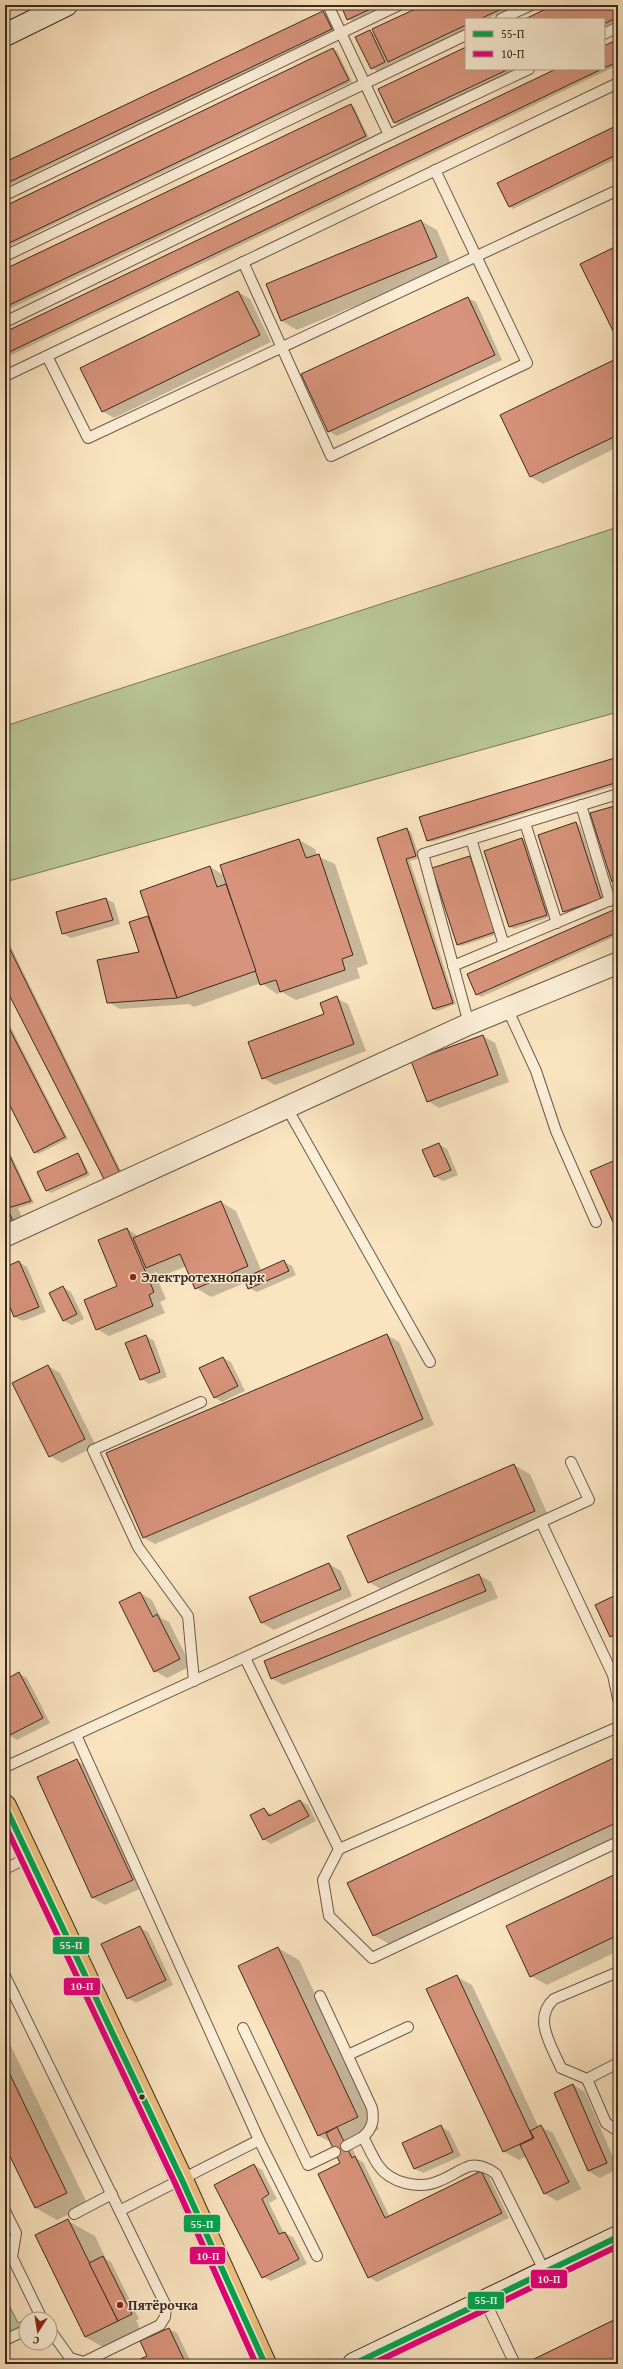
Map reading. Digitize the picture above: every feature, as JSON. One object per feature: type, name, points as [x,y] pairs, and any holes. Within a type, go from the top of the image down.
[{"type":"main road","points":[[5,35],[66,5]]},
{"type":"main road","points":[[5,1806],[182,2180],[265,2364]]},
{"type":"main road","points":[[354,2364],[618,2237]]},
{"type":"street","points":[[5,1236],[469,1024],[618,963]]},
{"type":"lane","points":[[328,5],[389,135]]},
{"type":"lane","points":[[5,195],[399,5]]},
{"type":"lane","points":[[503,18],[531,5]]},
{"type":"lane","points":[[605,34],[618,27]]},
{"type":"lane","points":[[5,256],[365,82],[465,35]]},
{"type":"lane","points":[[5,322],[389,135],[527,70]]},
{"type":"lane","points":[[5,376],[618,83]]},
{"type":"lane","points":[[243,262],[331,456],[527,363],[435,170]]},
{"type":"lane","points":[[47,356],[88,438],[618,190]]},
{"type":"lane","points":[[469,1024],[423,854],[618,794]]},
{"type":"lane","points":[[453,966],[614,899],[581,805]]},
{"type":"lane","points":[[525,823],[557,923]]},
{"type":"lane","points":[[471,839],[504,945]]},
{"type":"lane","points":[[507,1008],[536,1071],[556,1131],[596,1222]]},
{"type":"lane","points":[[287,1108],[430,1362]]},
{"type":"lane","points":[[194,1681],[188,1616],[138,1547],[93,1450],[201,1402]]},
{"type":"lane","points":[[5,1767],[589,1500],[571,1462]]},
{"type":"lane","points":[[542,1522],[616,1674],[618,1699]]},
{"type":"lane","points":[[245,1658],[339,1849]]},
{"type":"lane","points":[[618,1727],[339,1849],[324,1880],[329,1916],[372,1958],[618,1842]]},
{"type":"lane","points":[[76,1735],[259,2140],[317,2256]]},
{"type":"lane","points":[[5,1869],[29,1857]]},
{"type":"lane","points":[[618,1972],[554,1999],[548,2005],[543,2017],[544,2026],[562,2068],[587,2079],[606,2123],[618,2131]]},
{"type":"lane","points":[[5,1976],[121,2210],[166,2306],[163,2321],[139,2336],[84,2362],[70,2358],[58,2341]]},
{"type":"lane","points":[[320,1996],[372,2108],[373,2124],[370,2131],[363,2137],[346,2146]]},
{"type":"lane","points":[[348,2055],[408,2027]]},
{"type":"lane","points":[[243,2028],[308,2164],[335,2152]]},
{"type":"lane","points":[[587,2079],[618,2063]]},
{"type":"lane","points":[[363,2137],[378,2165],[392,2178],[401,2182],[419,2185],[430,2184],[471,2166],[492,2170],[496,2174],[545,2272]]},
{"type":"lane","points":[[121,2210],[259,2140]]},
{"type":"lane","points":[[74,2214],[112,2194]]},
{"type":"lane","points":[[5,2211],[16,2233],[12,2257],[38,2311]]},
{"type":"lane","points":[[485,2301],[516,2364]]},
{"type":"lane","points":[[5,2340],[18,2334]]},
{"type":"green space","points":[[618,527],[618,712],[5,882],[5,726]]},
{"type":"green space","points":[[5,2297],[18,2323],[18,2329],[11,2332],[5,2327]]},
{"type":"building","points":[[341,5],[379,5],[347,20]]},
{"type":"building","points":[[424,5],[510,5],[482,18],[465,18],[465,25],[388,62],[372,29]]},
{"type":"building","points":[[554,5],[618,5],[618,17],[605,24],[605,18],[527,18]]},
{"type":"building","points":[[323,11],[332,29],[5,184],[5,162]]},
{"type":"building","points":[[370,30],[385,62],[371,69],[355,37]]},
{"type":"building","points":[[618,39],[618,62],[605,68],[605,46]]},
{"type":"building","points":[[465,47],[465,70],[507,70],[394,123],[378,89]]},
{"type":"building","points":[[333,48],[349,80],[5,245],[5,206]]},
{"type":"building","points":[[554,70],[600,70],[5,354],[5,332]]},
{"type":"building","points":[[351,104],[366,136],[5,307],[5,269]]},
{"type":"building","points":[[618,125],[618,154],[509,207],[497,183]]},
{"type":"building","points":[[421,220],[437,257],[281,321],[266,284]]},
{"type":"building","points":[[617,246],[618,336],[616,337],[580,264]]},
{"type":"building","points":[[238,291],[260,335],[102,412],[80,368]]},
{"type":"building","points":[[468,297],[495,355],[328,432],[301,374]]},
{"type":"building","points":[[618,358],[618,435],[530,477],[500,415]]},
{"type":"building","points":[[618,757],[618,782],[427,841],[419,817]]},
{"type":"building","points":[[618,805],[618,880],[612,882],[590,813]]},
{"type":"building","points":[[576,822],[601,899],[563,912],[538,835]]},
{"type":"building","points":[[407,828],[416,856],[406,859],[453,1003],[433,1009],[377,838]]},
{"type":"building","points":[[522,838],[547,915],[509,927],[484,851]]},
{"type":"building","points":[[299,839],[306,858],[319,854],[353,955],[342,959],[345,970],[280,992],[276,980],[260,985],[220,865]]},
{"type":"building","points":[[470,856],[495,932],[457,945],[432,868]]},
{"type":"building","points":[[210,866],[217,887],[226,884],[256,971],[177,998],[140,891]]},
{"type":"building","points":[[106,898],[113,920],[62,934],[56,912]]},
{"type":"building","points":[[618,908],[618,932],[476,995],[467,974]]},
{"type":"building","points":[[148,916],[177,998],[107,1003],[97,960],[139,952],[129,922]]},
{"type":"building","points":[[6,941],[121,1175],[105,1181],[5,987]]},
{"type":"building","points":[[337,996],[354,1044],[262,1079],[248,1042],[324,1014],[320,1003]]},
{"type":"building","points":[[5,1020],[65,1137],[34,1153],[5,1096]]},
{"type":"building","points":[[483,1035],[498,1075],[427,1102],[411,1061]]},
{"type":"building","points":[[439,1143],[451,1170],[434,1177],[422,1150]]},
{"type":"building","points":[[5,1146],[31,1201],[8,1208],[5,1203]]},
{"type":"building","points":[[78,1153],[87,1173],[46,1191],[37,1172]]},
{"type":"building","points":[[618,1159],[618,1230],[617,1231],[590,1171]]},
{"type":"building","points":[[221,1201],[248,1266],[195,1289],[180,1254],[146,1268],[133,1238]]},
{"type":"building","points":[[5,1203],[13,1221],[5,1225]]},
{"type":"building","points":[[127,1228],[154,1292],[149,1295],[153,1306],[96,1330],[84,1300],[117,1286],[98,1240]]},
{"type":"building","points":[[284,1260],[289,1271],[248,1289],[244,1278]]},
{"type":"building","points":[[19,1261],[39,1307],[14,1317],[5,1295],[5,1267]]},
{"type":"building","points":[[63,1286],[77,1314],[63,1321],[49,1293]]},
{"type":"building","points":[[387,1334],[423,1419],[143,1538],[106,1453]]},
{"type":"building","points":[[146,1335],[160,1372],[140,1380],[125,1343]]},
{"type":"building","points":[[223,1357],[238,1386],[214,1398],[199,1368]]},
{"type":"building","points":[[48,1365],[85,1439],[49,1457],[12,1383]]},
{"type":"building","points":[[514,1464],[535,1511],[368,1583],[347,1536]]},
{"type":"building","points":[[329,1563],[341,1589],[261,1623],[249,1597]]},
{"type":"building","points":[[479,1574],[486,1591],[271,1679],[264,1661]]},
{"type":"building","points":[[140,1592],[153,1617],[157,1614],[180,1659],[154,1672],[119,1602]]},
{"type":"building","points":[[618,1594],[618,1633],[610,1637],[595,1605]]},
{"type":"building","points":[[19,1672],[43,1718],[8,1736],[5,1729],[5,1680]]},
{"type":"building","points":[[618,1756],[618,1822],[373,1936],[347,1883]]},
{"type":"building","points":[[77,1759],[133,1880],[92,1898],[37,1777]]},
{"type":"building","points":[[300,1800],[309,1816],[263,1840],[250,1815],[264,1808],[269,1816]]},
{"type":"building","points":[[618,1873],[618,1935],[530,1977],[506,1926]]},
{"type":"building","points":[[140,1926],[166,1980],[127,1999],[101,1944]]},
{"type":"building","points":[[278,1947],[358,2117],[318,2136],[238,1966]]},
{"type":"building","points":[[457,1975],[533,2138],[503,2152],[426,1989]]},
{"type":"building","points":[[5,2064],[67,2193],[35,2208],[5,2146]]},
{"type":"building","points":[[573,2084],[607,2163],[588,2171],[554,2093]]},
{"type":"building","points":[[441,2125],[453,2152],[414,2169],[402,2143]]},
{"type":"building","points":[[541,2125],[569,2182],[544,2194],[520,2145],[534,2138],[530,2131]]},
{"type":"building","points":[[337,2127],[352,2158],[355,2156],[385,2218],[481,2171],[502,2213],[368,2278],[318,2174],[340,2163],[326,2133]]},
{"type":"building","points":[[254,2164],[269,2194],[262,2199],[279,2234],[285,2232],[299,2259],[262,2278],[214,2185]]},
{"type":"building","points":[[68,2219],[118,2321],[85,2337],[35,2235]]},
{"type":"building","points":[[103,2256],[132,2314],[118,2321],[89,2263]]},
{"type":"building","points":[[618,2318],[618,2359],[608,2364],[528,2364],[528,2362]]},
{"type":"building","points":[[169,2328],[186,2364],[129,2364],[147,2356],[140,2341]]},
{"type":"transit line","name":"55-П","points":[[5,1806],[182,2180],[265,2364]]},
{"type":"transit line","name":"10-П","points":[[5,1825],[175,2183],[256,2364]]},
{"type":"transit line","name":"55-П","points":[[354,2364],[618,2237]]},
{"type":"transit line","name":"10-П","points":[[372,2364],[618,2246]]},
{"type":"place","name":"Электротехнопарк","points":[[133,1277]]},
{"type":"place","name":"Пятёрочка","points":[[120,2305]]}]
